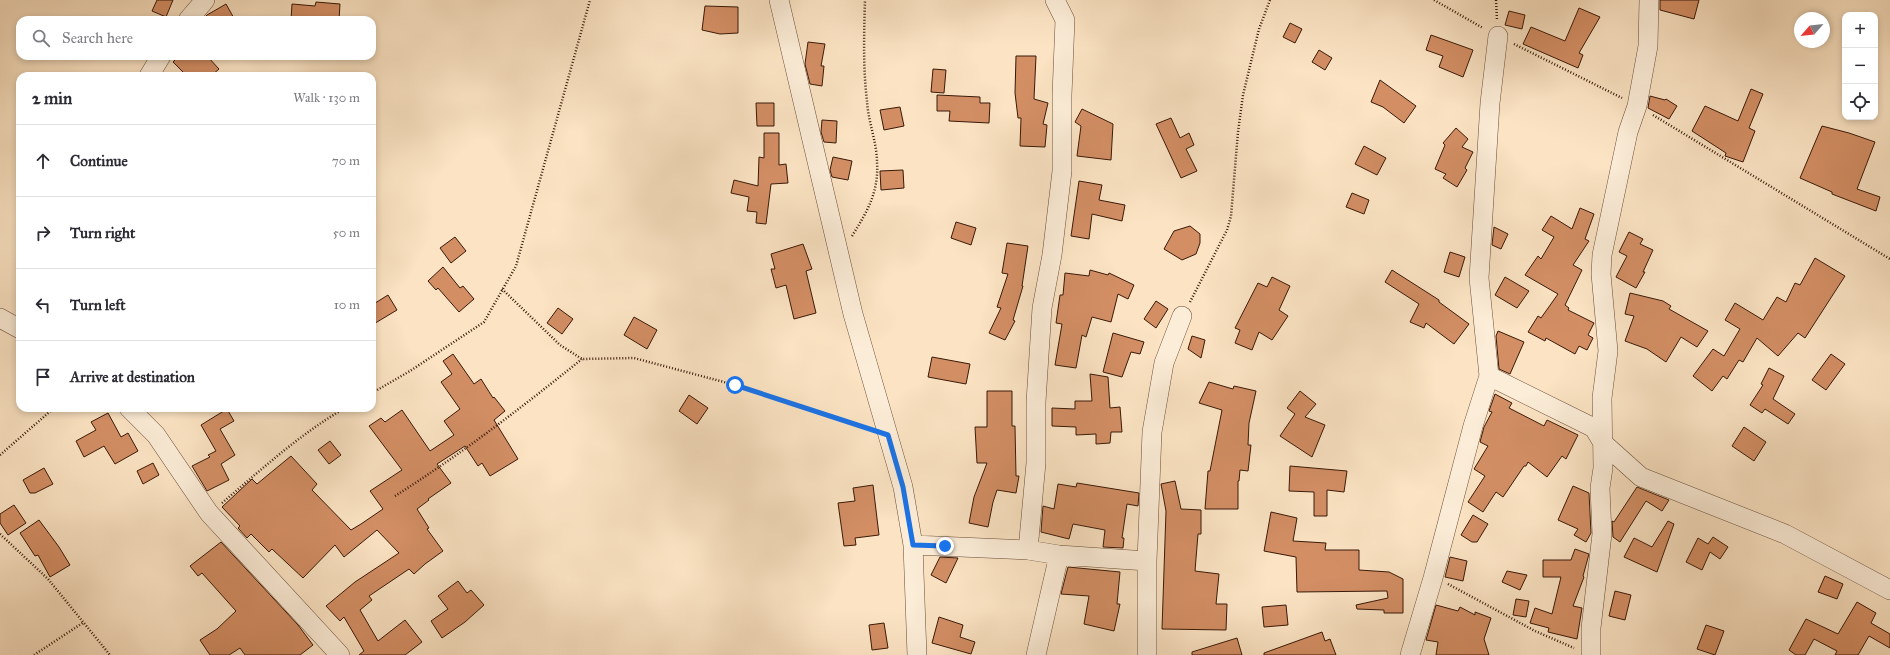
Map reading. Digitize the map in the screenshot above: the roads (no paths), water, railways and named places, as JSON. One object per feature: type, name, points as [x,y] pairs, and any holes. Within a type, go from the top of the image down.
[{"type":"street","points":[[191,16],[205,0]]},
{"type":"street","points":[[779,0],[853,314],[903,487],[913,545],[917,655]]},
{"type":"street","points":[[1028,550],[1036,464],[1036,402],[1042,308],[1052,255],[1062,171],[1062,95],[1065,20],[1055,0]]},
{"type":"street","points":[[1591,655],[1591,628],[1602,534],[1600,488],[1603,443],[1602,398],[1608,351],[1602,255],[1628,132],[1637,106],[1648,40],[1649,0]]},
{"type":"street","points":[[1410,655],[1433,578],[1473,426],[1489,376],[1479,278],[1490,103],[1498,36]]},
{"type":"street","points":[[151,72],[159,60]]},
{"type":"street","points":[[1147,655],[1146,561],[1152,432],[1164,362],[1182,316]]},
{"type":"street","points":[[0,318],[16,327]]},
{"type":"street","points":[[1489,376],[1594,428],[1603,443],[1641,477],[1786,534],[1890,590]]},
{"type":"street","points":[[133,412],[156,435],[209,513],[340,655]]},
{"type":"street","points":[[913,545],[1028,550],[1059,555],[1146,561]]},
{"type":"street","points":[[1036,655],[1059,555]]}]
